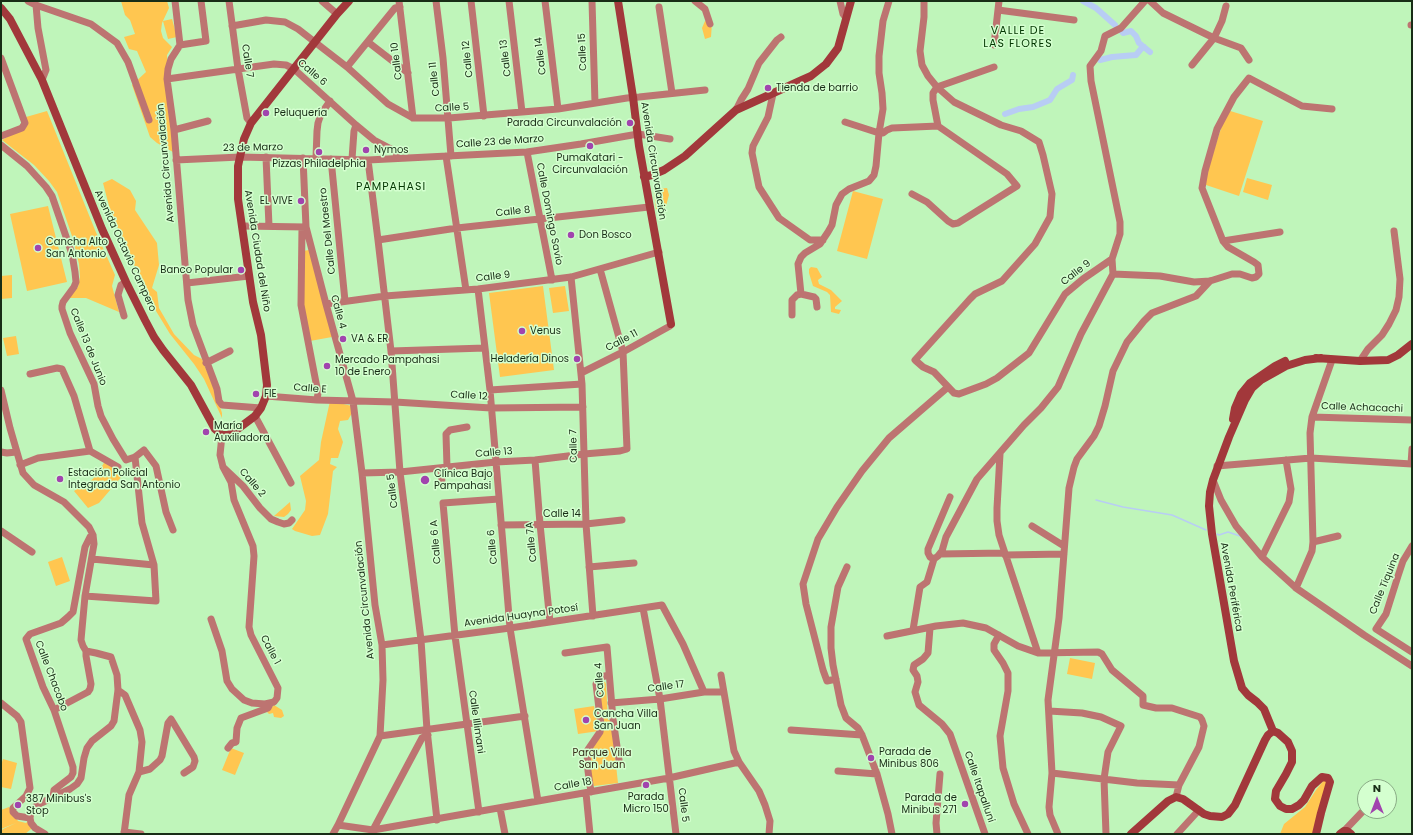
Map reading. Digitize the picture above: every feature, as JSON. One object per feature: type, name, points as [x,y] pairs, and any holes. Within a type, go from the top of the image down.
[{"type":"main road","name":"Avenida Ciudad del Niño","points":[[266,396],[267,385],[261,335],[248,276],[238,199],[237,180],[240,150],[251,123],[337,14],[349,1]]},
{"type":"main road","name":"Avenida Circunvalación","points":[[618,1],[644,177],[659,252],[671,324]]},
{"type":"main road","points":[[644,177],[652,176],[664,170],[685,156],[736,110],[811,76],[826,64],[838,48],[851,1]]},
{"type":"main road","name":"Avenida Octavio Campero","points":[[1,8],[10,19],[42,80],[102,229],[126,282],[154,337],[188,381],[215,430],[222,435]]},
{"type":"main road","name":"Avenida Periférica","points":[[1272,731],[1264,709],[1242,688],[1234,661],[1212,534],[1209,506],[1213,480],[1218,466],[1245,400],[1252,388],[1261,380],[1286,366],[1305,360],[1321,358],[1360,361],[1388,360],[1398,355],[1412,344]]},
{"type":"main road","points":[[222,435],[228,435],[235,431],[255,416],[261,408],[266,396]]},
{"type":"main road","points":[[1130,834],[1168,801],[1176,797],[1183,799],[1204,814],[1217,817],[1228,814],[1235,805],[1265,740],[1272,731],[1278,733],[1288,742],[1292,751],[1292,762],[1276,791],[1275,799],[1280,806],[1286,809],[1292,809],[1299,805],[1304,800],[1312,786],[1322,777],[1328,778],[1330,782],[1316,834]]},
{"type":"street","points":[[28,1],[91,24],[117,43],[128,62],[148,120]]},
{"type":"street","points":[[174,1],[180,45],[206,41],[201,1]]},
{"type":"street","name":"Calle 7","points":[[229,1],[238,69],[247,118],[251,123]]},
{"type":"street","points":[[322,1],[337,14]]},
{"type":"street","name":"Calle 11","points":[[436,1],[449,118],[449,156]]},
{"type":"street","name":"Calle 12","points":[[472,1],[484,116]]},
{"type":"street","name":"Calle 13","points":[[509,1],[522,112]]},
{"type":"street","name":"Calle 14","points":[[545,1],[558,109]]},
{"type":"street","name":"Calle 15","points":[[592,1],[595,103]]},
{"type":"street","points":[[695,1],[705,9],[710,24]]},
{"type":"street","points":[[840,1],[843,14],[846,18]]},
{"type":"street","points":[[801,294],[798,264],[801,257],[805,252],[820,244],[823,240],[832,225],[836,206],[842,194],[849,189],[869,181],[874,175],[883,109],[879,73],[879,56],[883,21],[888,1]]},
{"type":"street","points":[[836,679],[827,680],[823,670],[806,604],[803,584],[818,539],[837,507],[858,477],[889,438],[948,387],[934,372],[915,360],[975,294],[1002,281],[1035,244],[1050,217],[1052,194],[1039,142],[1021,132],[1001,125],[954,102],[937,87],[928,76],[922,65],[920,51],[924,17],[924,1]]},
{"type":"street","points":[[994,45],[999,1]]},
{"type":"street","points":[[913,630],[920,587],[928,582],[937,556],[977,478],[1041,408],[1058,387],[1081,334],[1112,274],[1112,259],[1120,234],[1120,222],[1091,80],[1090,66],[1101,51],[1105,36],[1122,28],[1146,1]]},
{"type":"street","points":[[1150,1],[1163,13],[1214,38],[1240,48],[1249,60]]},
{"type":"street","points":[[347,67],[395,8],[400,4]]},
{"type":"street","name":"Calle 10","points":[[400,4],[413,118]]},
{"type":"street","points":[[36,5],[38,28],[46,70],[42,80]]},
{"type":"street","points":[[1192,65],[1214,38],[1222,21],[1226,6]]},
{"type":"street","points":[[659,7],[672,93]]},
{"type":"street","points":[[998,10],[1074,20]]},
{"type":"street","name":"Calle 5","points":[[232,26],[258,20],[278,20],[285,22],[298,29],[347,67],[388,104],[413,118],[484,116],[558,109],[633,98],[705,90]]},
{"type":"street","points":[[736,110],[740,100],[748,89],[759,63],[781,37]]},
{"type":"street","points":[[368,42],[408,73]]},
{"type":"street","name":"Avenida Circunvalación","points":[[180,45],[171,60],[167,79],[174,130],[187,283],[193,326],[217,390],[219,401],[222,405],[261,408]]},
{"type":"street","points":[[1,58],[25,123],[22,128],[1,136]]},
{"type":"street","points":[[32,61],[40,61],[44,58]]},
{"type":"street","name":"Calle 6","points":[[167,79],[280,63],[286,65],[294,69],[374,140],[396,152],[397,158]]},
{"type":"street","points":[[938,126],[933,100],[933,93],[937,87],[994,67]]},
{"type":"street","points":[[1112,274],[1160,276],[1194,282],[1210,282],[1232,274],[1240,274],[1256,278],[1259,274],[1258,265],[1228,247],[1223,241],[1202,188],[1210,149],[1217,130],[1234,97],[1249,78],[1302,106],[1332,109]]},
{"type":"street","points":[[773,94],[768,116],[753,146],[752,153],[759,187],[779,218],[810,240],[823,240]]},
{"type":"street","points":[[316,158],[318,123],[330,101]]},
{"type":"street","points":[[174,130],[208,121]]},
{"type":"street","points":[[845,122],[879,133],[883,133],[892,128],[938,126],[1007,174],[1017,186],[958,223],[953,224],[926,202],[912,194]]},
{"type":"street","points":[[352,159],[354,131],[356,125]]},
{"type":"street","name":"Calle 23 de Marzo","points":[[330,159],[368,160],[527,152],[638,134],[670,139]]},
{"type":"street","name":"Calle 13 de Junio","points":[[1,144],[27,166],[52,196],[72,254],[76,282],[62,306],[62,309],[70,333],[94,384],[101,416],[126,460],[135,457]]},
{"type":"street","name":"Calle Domingo Savio","points":[[527,152],[552,280]]},
{"type":"street","points":[[449,156],[466,290]]},
{"type":"street","name":"23 de Marzo","points":[[176,160],[240,157],[330,159]]},
{"type":"street","points":[[266,157],[268,226]]},
{"type":"street","name":"Calle 4","points":[[303,158],[304,227],[353,401]]},
{"type":"street","name":"Calle Del Maestro","points":[[330,159],[345,301]]},
{"type":"street","name":"Calle 5","points":[[368,160],[391,351],[400,472],[421,640],[427,732],[437,820]]},
{"type":"street","name":"Calle 8","points":[[378,240],[457,228],[650,207]]},
{"type":"street","points":[[242,226],[304,227],[301,305],[318,393],[317,400]]},
{"type":"street","points":[[1360,361],[1368,349],[1382,335],[1396,310],[1399,297],[1400,279],[1394,231]]},
{"type":"street","points":[[1223,241],[1280,232]]},
{"type":"street","name":"Calle 9","points":[[326,304],[385,296],[478,289],[552,280],[571,277],[659,252]]},
{"type":"street","name":"Calle 9","points":[[948,387],[954,393],[959,394],[986,384],[997,378],[1029,353],[1065,294],[1083,279],[1112,259]]},
{"type":"street","points":[[600,269],[624,352]]},
{"type":"street","points":[[187,283],[248,276]]},
{"type":"street","name":"Calle 7","points":[[571,277],[582,384],[586,524],[593,616]]},
{"type":"street","points":[[124,316],[118,294],[122,285],[126,282]]},
{"type":"street","points":[[1058,834],[1050,815],[1049,807],[1052,773],[1048,700],[1059,618],[1069,488],[1074,467],[1099,426],[1106,406],[1113,371],[1127,342],[1152,313],[1196,296],[1210,282]]},
{"type":"street","name":"Calle 6","points":[[478,289],[490,390],[510,628],[538,801]]},
{"type":"street","points":[[792,315],[793,298],[801,294],[814,297],[816,299],[817,307]]},
{"type":"street","name":"Calle 11","points":[[581,373],[624,352],[670,326],[671,324]]},
{"type":"street","points":[[1412,344],[1412,352]]},
{"type":"street","points":[[391,351],[485,348]]},
{"type":"street","points":[[206,363],[230,351]]},
{"type":"street","name":"Calle 13","points":[[362,473],[400,472],[496,462],[535,460],[627,449],[624,352]]},
{"type":"street","points":[[1296,588],[1312,551],[1313,542],[1310,433],[1312,416],[1332,360]]},
{"type":"street","points":[[30,374],[57,368],[62,369],[74,396],[90,451]]},
{"type":"street","points":[[490,390],[582,384]]},
{"type":"street","points":[[1,390],[16,452],[23,473],[34,485],[64,502],[84,522],[93,535],[94,544],[85,596],[81,640],[86,651],[90,688],[88,692],[54,710]]},
{"type":"street","name":"Calle E","points":[[266,396],[353,401]]},
{"type":"street","name":"Avenida Circunvalación","points":[[333,834],[380,736],[382,645],[375,605],[362,473],[353,401]]},
{"type":"street","name":"Calle 12","points":[[353,401],[491,408],[583,407]]},
{"type":"street","points":[[255,416],[291,483]]},
{"type":"street","name":"Calle Achacachi","points":[[1312,416],[1412,420]]},
{"type":"street","points":[[442,483],[446,434],[450,430],[467,428]]},
{"type":"street","name":"Calle 2","points":[[222,435],[220,455],[223,467],[243,486],[260,508],[272,519],[284,524],[292,520]]},
{"type":"street","points":[[1218,466],[1311,458],[1411,464],[1412,449]]},
{"type":"street","points":[[85,596],[156,601],[154,565],[142,523],[135,457],[144,450],[156,466],[166,512],[173,530]]},
{"type":"street","points":[[20,465],[38,458],[90,451],[118,467]]},
{"type":"street","points":[[1,452],[16,452]]},
{"type":"street","points":[[1000,454],[997,521],[1005,554],[1038,653]]},
{"type":"street","name":"Calle 7A","points":[[535,460],[550,622]]},
{"type":"street","points":[[1262,557],[1289,502],[1292,489],[1286,460]]},
{"type":"street","name":"Calle 1","points":[[223,467],[231,482],[234,500],[253,546],[254,556],[249,627],[250,636],[278,688],[277,698],[270,704]]},
{"type":"street","points":[[1213,480],[1221,500],[1236,526],[1262,557],[1296,588],[1364,636],[1412,666]]},
{"type":"street","points":[[950,497],[928,549],[930,556],[1005,554],[1064,550]]},
{"type":"street","name":"Calle 6 A","points":[[455,636],[443,503],[499,499]]},
{"type":"street","name":"Calle 14","points":[[501,525],[586,524],[622,520]]},
{"type":"street","points":[[1032,526],[1064,550]]},
{"type":"street","points":[[1,531],[32,552]]},
{"type":"street","name":"Calle Chacobo","points":[[53,796],[54,790],[67,781],[73,773],[73,767],[54,710],[43,687],[26,638],[30,634],[61,623],[73,612],[85,547],[90,537],[93,535]]},
{"type":"street","points":[[1313,542],[1338,536]]},
{"type":"street","name":"Calle Tiquina","points":[[1412,546],[1398,576],[1386,614],[1376,629],[1412,652]]},
{"type":"street","points":[[92,559],[154,565]]},
{"type":"street","points":[[589,567],[634,563]]},
{"type":"street","points":[[847,567],[838,587],[831,627],[833,665],[841,705],[846,718],[858,728],[862,735],[877,774],[892,834]]},
{"type":"street","name":"Avenida Huayna Potosí","points":[[382,645],[455,636],[662,605],[683,644],[704,692]]},
{"type":"street","points":[[643,608],[660,699],[669,778]]},
{"type":"street","points":[[211,619],[222,651],[227,681],[232,689],[244,700],[259,704],[270,704]]},
{"type":"street","points":[[887,636],[913,630],[963,623],[986,628],[1018,646],[1038,653],[1098,652],[1102,654],[1112,670],[1143,696],[1143,706],[1172,708],[1200,717],[1202,720],[1204,726],[1199,747],[1179,785],[1176,797]]},
{"type":"street","name":"Calle Itapalluni","points":[[930,628],[928,653],[924,659],[914,665],[912,670],[917,676],[918,682],[915,692],[919,705],[942,724],[950,734],[985,834]]},
{"type":"street","points":[[999,635],[994,644],[994,650],[1004,663],[1008,673],[1008,691],[1000,736],[1003,768],[1014,804],[1028,834]]},
{"type":"street","name":"Calle Illimani","points":[[455,636],[479,812]]},
{"type":"street","name":"Calle 4","points":[[565,653],[607,647],[611,703],[618,760]]},
{"type":"street","points":[[45,834],[35,828],[30,818],[33,808],[77,784],[81,778],[87,748],[92,741],[111,726],[114,721],[118,690],[117,675],[111,658],[86,651]]},
{"type":"street","points":[[590,834],[587,751],[600,732],[601,725],[596,684],[601,677],[609,675]]},
{"type":"street","points":[[722,675],[732,746],[739,762],[759,791],[765,805],[770,822],[769,834]]},
{"type":"street","points":[[118,690],[125,695],[140,730],[142,750],[139,772],[129,794],[124,833],[141,834]]},
{"type":"street","name":"Calle 17","points":[[611,703],[660,699],[704,692],[724,692]]},
{"type":"street","points":[[1,703],[19,713],[30,788],[26,796],[13,808],[12,812],[17,816],[30,818]]},
{"type":"street","points":[[228,748],[236,742],[237,728],[241,718],[268,708],[270,704]]},
{"type":"street","points":[[1049,711],[1082,713],[1100,717],[1121,726],[1108,752],[1104,779],[1106,834]]},
{"type":"street","points":[[380,736],[427,732],[466,724],[525,716]]},
{"type":"street","points":[[139,772],[150,769],[160,760],[168,723],[171,720],[189,748],[195,761],[193,767],[184,773]]},
{"type":"street","points":[[791,730],[862,735]]},
{"type":"street","points":[[373,832],[422,738],[427,732]]},
{"type":"street","name":"Calle 18","points":[[338,825],[373,832],[669,778],[739,762]]},
{"type":"street","points":[[838,771],[877,774]]},
{"type":"street","points":[[1052,773],[1179,785]]},
{"type":"street","points":[[937,834],[936,823],[940,774]]},
{"type":"street","name":"Calle 5","points":[[669,778],[676,834]]},
{"type":"street","points":[[500,808],[505,834]]},
{"type":"street","points":[[1177,834],[1199,810]]},
{"type":"street","points":[[1345,833],[1357,819]]},
{"type":"green space","points":[[121,1],[167,1],[169,8],[162,23],[161,31],[163,38],[172,47],[167,55],[168,99],[173,152],[157,143],[150,137],[132,85],[146,72],[137,51],[129,49],[124,37],[135,34],[130,20],[125,15]]},
{"type":"green space","points":[[172,19],[177,37],[168,39],[163,21]]},
{"type":"green space","points":[[705,21],[712,23],[711,37],[705,39],[702,28]]},
{"type":"green space","points":[[1227,110],[1263,121],[1239,196],[1203,184]]},
{"type":"green space","points":[[47,111],[95,230],[115,275],[112,286],[119,312],[86,298],[68,298],[78,287],[80,277],[79,264],[73,239],[57,192],[34,165],[2,140],[14,133],[26,117]]},
{"type":"green space","points":[[1247,178],[1272,185],[1268,200],[1243,192]]},
{"type":"green space","points":[[112,179],[130,190],[136,201],[135,210],[157,243],[159,265],[152,288],[157,292],[159,308],[174,334],[194,355],[202,359],[215,391],[222,413],[222,418],[204,379],[170,334],[156,311],[140,278],[111,213],[103,183]]},
{"type":"green space","points":[[667,188],[669,195],[666,206],[663,209],[656,209],[654,189]]},
{"type":"green space","points":[[853,191],[883,199],[867,259],[837,251]]},
{"type":"green space","name":"Cancha Alto San Antonio","points":[[48,206],[67,282],[27,291],[10,214]]},
{"type":"green space","points":[[309,250],[332,337],[310,341],[303,302],[303,251]]},
{"type":"green space","points":[[811,267],[817,268],[822,277],[818,280],[819,284],[831,290],[842,301],[835,307],[835,309],[841,310],[839,314],[831,312],[830,295],[827,292],[813,286],[809,273],[809,269]]},
{"type":"green space","points":[[12,275],[12,298],[1,299],[1,276]]},
{"type":"green space","name":"Venus","points":[[543,286],[554,370],[500,377],[489,293]]},
{"type":"green space","points":[[565,286],[569,311],[553,313],[549,288]]},
{"type":"green space","points":[[16,336],[19,354],[7,356],[3,338]]},
{"type":"green space","points":[[330,401],[352,406],[352,413],[348,420],[340,421],[338,429],[343,442],[338,458],[331,458],[330,464],[337,467],[333,471],[328,514],[320,535],[312,536],[292,529],[305,510],[306,501],[300,476],[319,460],[321,442]]},
{"type":"green space","points":[[105,461],[115,467],[123,475],[99,503],[88,508],[74,491],[77,489],[82,489],[97,475]]},
{"type":"green space","points":[[290,502],[291,510],[288,514],[284,517],[274,516]]},
{"type":"green space","points":[[62,557],[70,581],[56,586],[48,562]]},
{"type":"green space","points":[[1070,658],[1095,663],[1092,679],[1067,674]]},
{"type":"green space","name":"Parque Villa San Juan","points":[[602,681],[606,684],[608,720],[611,720],[618,783],[594,786],[588,753],[601,735],[599,685]]},
{"type":"green space","points":[[274,705],[282,710],[284,716],[281,718],[274,717],[273,713],[269,714],[267,712]]},
{"type":"green space","name":"Cancha Villa San Juan","points":[[594,706],[599,731],[578,734],[574,709]]},
{"type":"green space","points":[[231,748],[244,753],[235,775],[222,770]]},
{"type":"green space","points":[[3,759],[17,763],[11,789],[1,787],[1,765]]},
{"type":"green space","points":[[1324,780],[1327,781],[1313,834],[1280,834],[1284,824],[1305,807]]},
{"type":"green space","points":[[9,807],[18,821],[26,823],[29,820],[36,825],[25,834],[1,834],[3,829],[16,823],[1,829],[1,810]]},
{"type":"waterway","points":[[1083,1],[1096,8],[1115,25]]},
{"type":"waterway","points":[[1122,32],[1131,31],[1136,36],[1139,43],[1150,52]]},
{"type":"waterway","points":[[1100,60],[1112,57],[1136,55],[1144,47]]},
{"type":"waterway","points":[[1005,114],[1019,109],[1033,107],[1050,100],[1057,89],[1072,80],[1073,75]]},
{"type":"waterway","points":[[1096,500],[1123,507],[1172,515],[1206,530]]},
{"type":"waterway","points":[[1217,534],[1219,535],[1228,532],[1240,536]]},
{"type":"place","name":"Tienda de barrio","points":[[768,88]]},
{"type":"place","name":"Peluquería","points":[[266,113]]},
{"type":"place","name":"Parada Circunvalación","points":[[630,123]]},
{"type":"place","name":"PumaKatari - Circunvalación","points":[[590,146]]},
{"type":"place","name":"Nymos","points":[[366,150]]},
{"type":"place","name":"Pizzas Philadelphia","points":[[319,152]]},
{"type":"place","name":"EL VIVE","points":[[301,201]]},
{"type":"place","name":"Don Bosco","points":[[571,235]]},
{"type":"place","name":"Cancha Alto San Antonio","points":[[38,248]]},
{"type":"place","name":"Banco Popular","points":[[241,270]]},
{"type":"place","name":"Venus","points":[[522,331]]},
{"type":"place","name":"VA & ER","points":[[343,339]]},
{"type":"place","name":"Heladería Dinos","points":[[577,359]]},
{"type":"place","name":"Mercado Pampahasi 10 de Enero","points":[[327,366]]},
{"type":"place","name":"FIE","points":[[256,394]]},
{"type":"place","name":"María Auxiliadora","points":[[206,432]]},
{"type":"place","name":"Estación Policial Integrada San Antonio","points":[[60,479]]},
{"type":"place","name":"Clínica Bajo Pampahasi","points":[[425,480]]},
{"type":"place","name":"Cancha Villa San Juan","points":[[586,720]]},
{"type":"place","name":"Parada de Minibus 806","points":[[871,758]]},
{"type":"place","name":"Parada Micro 150","points":[[646,785]]},
{"type":"place","name":"Parada de Minibus 271","points":[[965,804]]},
{"type":"place","name":"387 Minibus's Stop","points":[[18,805]]},
{"type":"district","name":"VALLE DE LAS FLORES","points":[[1018,37]]},
{"type":"district","name":"PAMPAHASI","points":[[391,187]]}]
